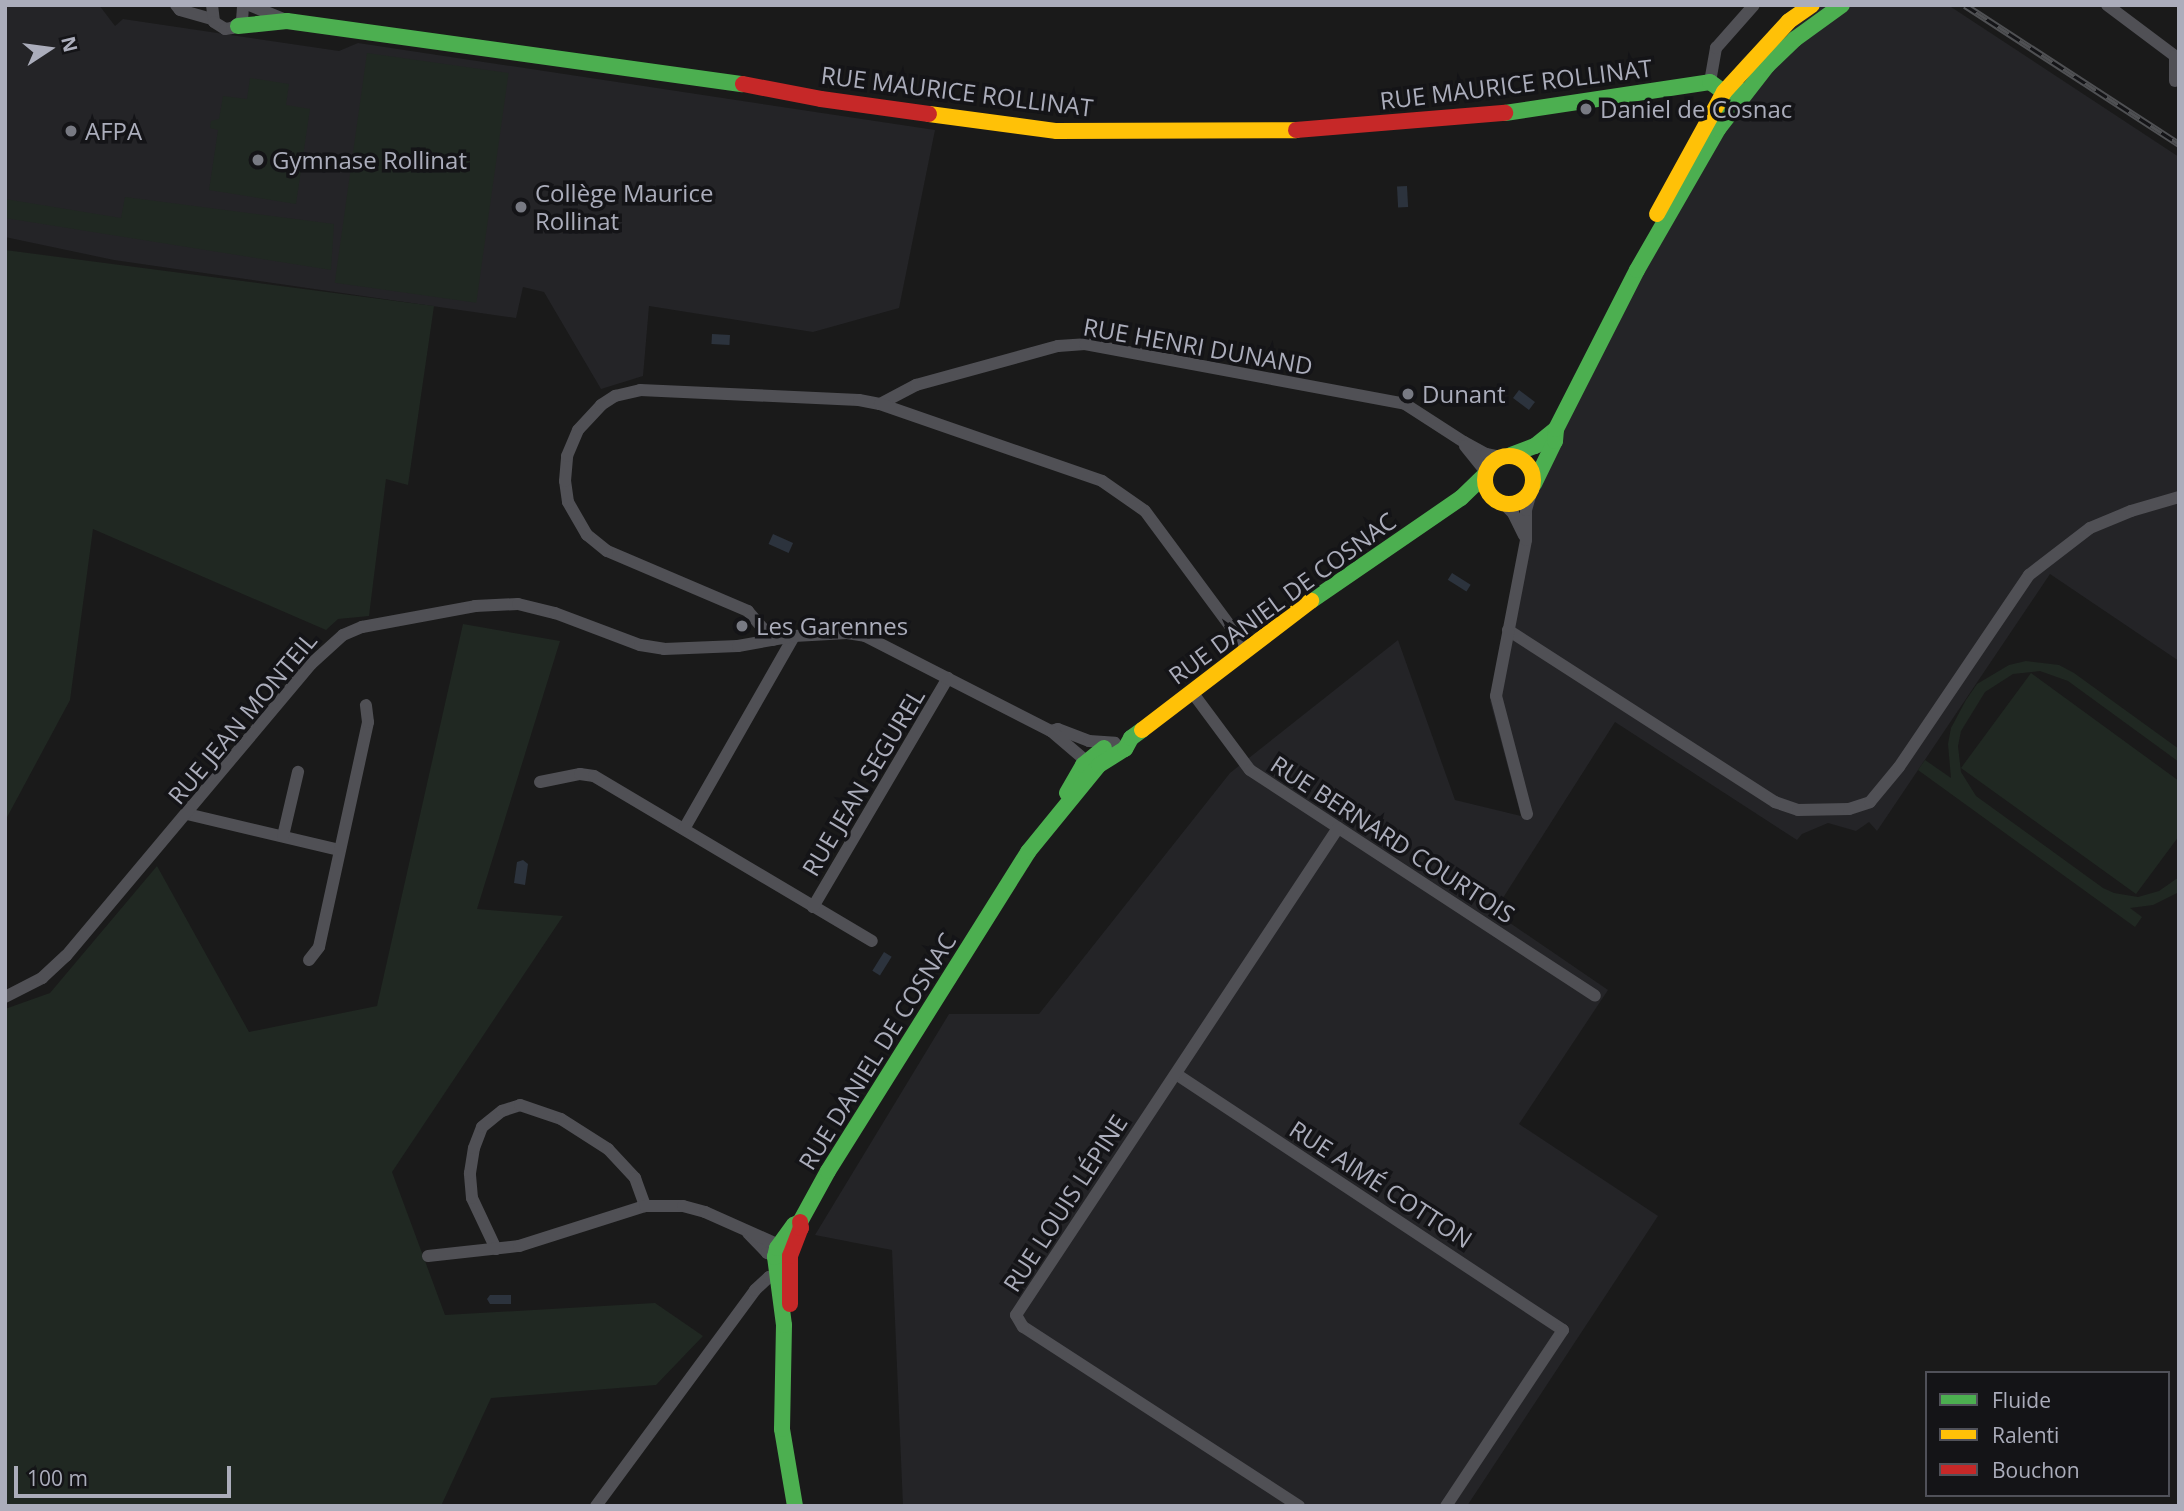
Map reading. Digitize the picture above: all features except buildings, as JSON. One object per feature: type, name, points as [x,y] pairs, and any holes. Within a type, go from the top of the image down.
[{"type":"street","points":[[176,5],[180,10],[212,19],[225,29],[238,26],[244,15],[243,5]]},
{"type":"street","points":[[212,5],[212,19]]},
{"type":"street","name":"RUE MAURICE ROLLINAT","points":[[249,5],[287,20],[588,64],[625,66],[767,87],[821,99],[1057,131],[1309,130],[1490,115],[1710,82]]},
{"type":"street","points":[[1750,86],[1724,92],[1710,82],[1716,48],[1754,5]]},
{"type":"street","points":[[1750,86],[1761,60],[1800,23],[1813,5]]},
{"type":"street","points":[[1637,270],[1659,209],[1724,92],[1789,21],[1813,5]]},
{"type":"street","points":[[1527,814],[1496,696],[1526,540],[1526,510],[1532,488],[1555,441],[1556,429],[1637,270],[1718,129],[1750,86],[1795,40],[1842,5]]},
{"type":"street","points":[[2108,5],[2175,56],[2175,81]]},
{"type":"street","name":"RUE MAURICE ROLLINAT","points":[[238,26],[287,20]]},
{"type":"street","points":[[1668,216],[1672,195],[1722,111],[1724,92]]},
{"type":"street","name":"RUE HENRI DUNAND","points":[[880,404],[916,385],[1058,346],[1085,344],[1405,404],[1486,454],[1506,456]]},
{"type":"street","points":[[773,640],[748,611],[607,551],[587,535],[568,502],[565,481],[571,444],[583,424],[601,405],[615,396],[640,390],[859,400],[880,404],[1102,481],[1120,490],[1145,511],[1247,649]]},
{"type":"street","points":[[1526,540],[1513,513],[1486,488],[1486,473],[1494,461],[1535,446],[1556,429]]},
{"type":"street","name":"RUE HENRI DUNAND","points":[[1464,442],[1466,449],[1486,473]]},
{"type":"street","points":[[1506,456],[1526,462],[1532,488]]},
{"type":"street","name":"RUE DANIEL DE COSNAC","points":[[1091,765],[1093,754],[1131,738],[1322,593],[1461,498],[1486,473]]},
{"type":"street","points":[[1461,498],[1518,503],[1532,488]]},
{"type":"street","points":[[1508,630],[1775,802],[1798,810],[1849,809],[1870,802],[1899,768],[2029,575],[2090,528],[2131,511],[2179,496]]},
{"type":"street","name":"RUE JEAN MONTEIL","points":[[5,997],[41,978],[66,956],[312,664],[343,635],[362,627],[475,606],[518,604],[555,613],[640,645],[664,649],[738,646],[794,636],[847,633],[865,636],[1051,731],[1091,765]]},
{"type":"street","points":[[684,829],[794,636]]},
{"type":"street","name":"RUE JEAN SEGUREL","points":[[813,908],[948,678]]},
{"type":"street","name":"RUE BERNARD COURTOIS","points":[[1192,692],[1250,770],[1595,996]]},
{"type":"street","points":[[309,960],[319,947],[368,722],[366,705]]},
{"type":"street","name":"RUE JEAN MONTEIL","points":[[1051,731],[1058,729],[1089,741],[1115,743]]},
{"type":"street","name":"RUE DANIEL DE COSNAC","points":[[782,1260],[801,1228],[800,1222],[828,1171],[924,1022],[1007,885],[1058,811],[1061,800],[1091,765],[1125,749],[1131,738]]},
{"type":"street","points":[[283,836],[298,772]]},
{"type":"street","points":[[540,782],[580,774],[594,776],[872,941]]},
{"type":"street","points":[[187,814],[339,850]]},
{"type":"street","name":"RUE LOUIS LÉPINE","points":[[1299,1506],[1023,1327],[1016,1315],[1338,828]]},
{"type":"street","name":"RUE AIMÉ COTTON","points":[[1175,1074],[1563,1330],[1446,1506]]},
{"type":"street","points":[[496,1249],[472,1198],[470,1173],[474,1148],[482,1127],[502,1111],[520,1105],[561,1119],[608,1149],[635,1178],[645,1206]]},
{"type":"street","points":[[428,1256],[519,1246],[645,1206],[683,1206],[705,1212],[748,1233],[782,1260],[790,1309],[784,1325],[782,1429],[795,1506]]},
{"type":"street","points":[[596,1506],[755,1290],[782,1260]]},
{"type":"shaded area","name":"Collège Maurice Rollinat","points":[[5,5],[99,5],[115,26],[123,19],[339,51],[358,43],[935,130],[899,308],[813,332],[649,306],[643,376],[601,389],[544,292],[523,287],[516,318],[114,260],[5,237]]},
{"type":"shaded area","points":[[1804,5],[1948,5],[2179,157],[2179,661],[2050,574],[1877,831],[1869,822],[1856,831],[1828,823],[1802,834],[1797,840],[1615,722],[1494,912],[1608,990],[1519,1124],[1658,1216],[1467,1506],[903,1506],[892,1250],[815,1235],[949,1014],[1039,1014],[1230,773],[1398,640],[1455,800],[1521,816],[1490,701],[1534,493],[1710,102],[1743,58]]},
{"type":"shaded area","points":[[367,53],[509,73],[476,303],[335,283]]},
{"type":"shaded area","name":"Gymnase Rollinat","points":[[250,78],[289,84],[286,105],[310,109],[296,204],[209,190],[218,130],[210,128],[211,121],[219,119],[223,96],[247,99]]},
{"type":"shaded area","points":[[1407,186],[1408,207],[1398,207],[1397,187]]},
{"type":"shaded area","points":[[125,197],[334,224],[331,270],[5,218],[5,199],[121,218]]},
{"type":"shaded area","points":[[5,250],[434,306],[408,485],[386,479],[369,616],[338,619],[326,630],[93,529],[70,700],[5,821]]},
{"type":"shaded area","points":[[712,334],[730,335],[729,345],[711,344]]},
{"type":"shaded area","points":[[1519,390],[1535,402],[1529,410],[1513,398]]},
{"type":"shaded area","points":[[773,534],[793,543],[789,553],[769,544]]},
{"type":"shaded area","points":[[1452,573],[1471,585],[1466,591],[1448,580]]},
{"type":"shaded area","points":[[463,624],[560,641],[477,909],[563,916],[392,1172],[445,1315],[655,1303],[703,1336],[656,1385],[491,1398],[441,1506],[5,1506],[5,1009],[50,993],[157,866],[249,1032],[377,1006]]},
{"type":"shaded area","points":[[2026,661],[2059,665],[2074,673],[2179,749],[2179,762],[2068,681],[2040,671],[2013,674],[1985,692],[1961,731],[1958,746],[1961,772],[1976,796],[2103,888],[2114,893],[2138,897],[2159,891],[2179,877],[2177,893],[2153,905],[2130,908],[2142,917],[2135,927],[1918,770],[1925,760],[1951,778],[1948,744],[1951,728],[1966,700],[1977,684],[2009,665]]},
{"type":"shaded area","points":[[2031,673],[2179,781],[2179,836],[2136,894],[1961,768]]},
{"type":"shaded area","points":[[523,860],[528,864],[525,885],[514,883],[517,862]]},
{"type":"shaded area","points":[[884,952],[892,957],[880,975],[872,971]]},
{"type":"shaded area","points":[[490,1295],[511,1295],[511,1304],[490,1304],[487,1299]]},
{"type":"railway","points":[[1965,5],[2179,144]]},
{"type":"traffic: fast","points":[[1534,484],[1555,441],[1556,429],[1637,270],[1718,129],[1767,66],[1795,39],[1842,5]]},
{"type":"traffic: fast","points":[[238,26],[287,21],[743,84]]},
{"type":"traffic: fast","points":[[1505,113],[1710,82],[1724,92],[1746,91]]},
{"type":"traffic: fast","points":[[1511,455],[1535,446],[1556,429]]},
{"type":"traffic: fast","points":[[1311,601],[1461,498],[1485,475]]},
{"type":"traffic: fast","points":[[795,1506],[782,1429],[784,1325],[775,1257],[777,1248],[794,1225],[800,1222],[828,1171],[1028,852],[1099,765],[1125,749],[1131,738],[1142,730]]},
{"type":"traffic: fast","points":[[1067,793],[1083,765],[1104,748]]},
{"type":"traffic: slow","points":[[1657,214],[1724,92],[1789,21],[1812,5]]},
{"type":"traffic: slow","points":[[929,114],[1057,131],[1296,130]]},
{"type":"traffic: slow","points":[[1509,456],[1518,457],[1526,463],[1532,471],[1533,480],[1532,489],[1526,497],[1518,503],[1509,504],[1500,503],[1492,497],[1486,489],[1485,480],[1486,471],[1492,463],[1500,457],[1509,456]]},
{"type":"traffic: slow","points":[[1142,730],[1311,601]]},
{"type":"traffic: jam","points":[[743,84],[821,99],[929,114]]},
{"type":"traffic: jam","points":[[1296,130],[1505,113]]},
{"type":"traffic: jam","points":[[790,1304],[790,1256],[801,1228],[800,1222]]},
{"type":"place","name":"Daniel de Cosnac","points":[[1586,109]]},
{"type":"place","name":"AFPA","points":[[71,131]]},
{"type":"place","name":"Gymnase Rollinat","points":[[258,160]]},
{"type":"place","name":"Collège Maurice Rollinat","points":[[521,207]]},
{"type":"place","name":"Dunant","points":[[1408,394]]},
{"type":"place","name":"Les Garennes","points":[[742,626]]}]
